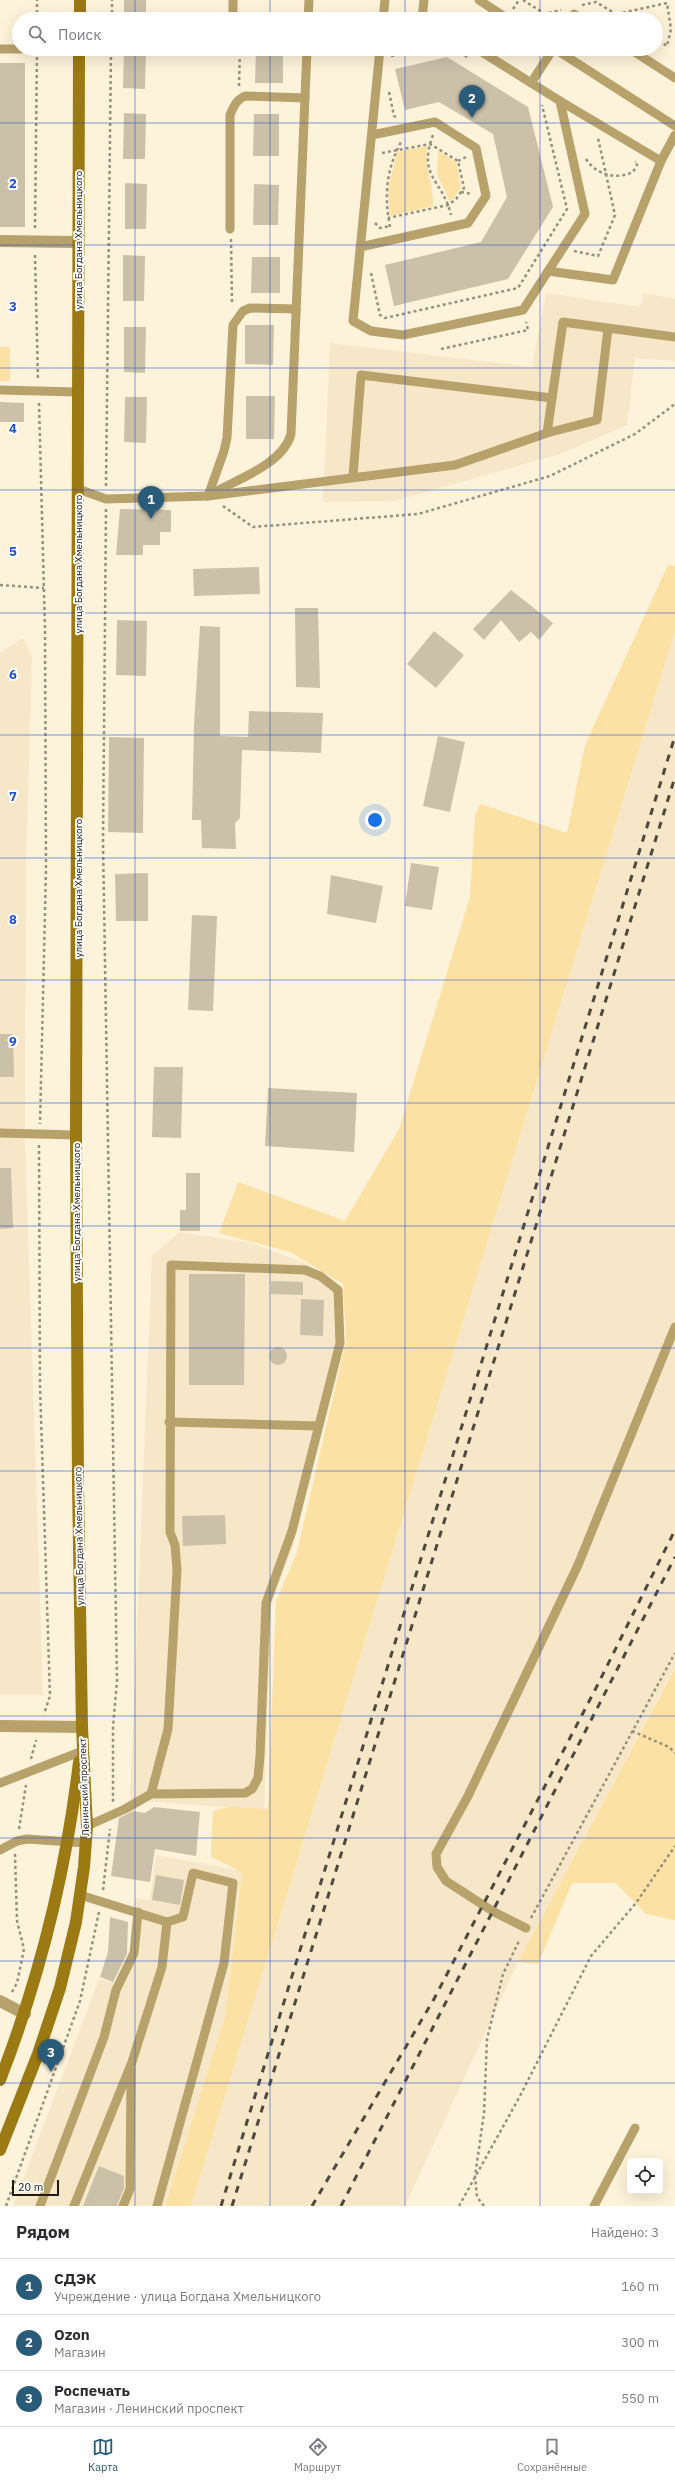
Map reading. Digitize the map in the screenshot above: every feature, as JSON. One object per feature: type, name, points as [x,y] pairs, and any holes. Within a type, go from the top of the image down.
[{"type":"main road","points":[[80,0],[80,12]]},
{"type":"main road","name":"улица Богдана Хмельницкого","points":[[79,56],[77,242],[78,489],[76,1135],[82,1726]]},
{"type":"main road","name":"Ленинский проспект","points":[[0,2080],[25,2014],[58,1895],[80,1752],[82,1726]]},
{"type":"main road","name":"Ленинский проспект","points":[[0,2150],[38,2054],[60,1988],[76,1922],[87,1826],[82,1726]]},
{"type":"street","points":[[0,241],[77,242]]},
{"type":"street","points":[[0,1726],[82,1726]]},
{"type":"street","points":[[2,2003],[25,2014]]},
{"type":"lane","points":[[233,0],[233,12]]},
{"type":"lane","points":[[308,12],[309,0]]},
{"type":"lane","points":[[384,12],[385,0]]},
{"type":"lane","points":[[423,12],[424,0]]},
{"type":"lane","points":[[479,0],[497,12]]},
{"type":"lane","points":[[0,49],[12,49]]},
{"type":"lane","points":[[208,496],[273,461],[289,442],[307,56]]},
{"type":"lane","points":[[379,56],[353,321],[371,331],[403,335],[523,310],[585,214],[560,101]]},
{"type":"lane","points":[[488,56],[661,161]]},
{"type":"lane","points":[[531,83],[549,56]]},
{"type":"lane","points":[[565,56],[675,126]]},
{"type":"lane","points":[[641,56],[675,78]]},
{"type":"lane","points":[[230,229],[230,115],[239,99],[245,96],[305,98]]},
{"type":"lane","points":[[360,247],[468,223],[486,196],[476,148],[437,123],[435,122],[372,135]]},
{"type":"lane","points":[[548,271],[612,280],[661,161],[675,135]]},
{"type":"lane","points":[[208,496],[227,438],[233,325],[243,311],[250,308],[296,309]]},
{"type":"lane","points":[[547,433],[563,322],[675,337]]},
{"type":"lane","points":[[78,489],[106,499],[208,496],[353,476],[455,465],[547,433],[597,420],[608,329]]},
{"type":"lane","points":[[353,476],[361,375],[552,398]]},
{"type":"lane","points":[[0,390],[77,392]]},
{"type":"lane","points":[[0,1134],[40,1133],[76,1135]]},
{"type":"lane","points":[[87,1826],[112,1815],[151,1794],[245,1793],[252,1789],[258,1778],[262,1727],[266,1603],[292,1531],[340,1343],[338,1290],[320,1276],[305,1270],[171,1265],[169,1422],[170,1532],[174,1545],[177,1570],[168,1729],[151,1794]]},
{"type":"lane","points":[[526,1928],[494,1912],[446,1881],[437,1867],[436,1854],[468,1796],[578,1565],[675,1327]]},
{"type":"lane","points":[[169,1422],[318,1426]]},
{"type":"lane","points":[[0,1783],[80,1752]]},
{"type":"lane","points":[[0,1850],[17,1840],[37,1838],[86,1843]]},
{"type":"lane","points":[[80,1895],[167,1922],[183,1917],[193,1874],[233,1883],[224,1963],[157,2206]]},
{"type":"lane","points":[[40,2206],[104,2037],[116,1990],[134,1954],[138,1912]]},
{"type":"lane","points":[[74,2206],[132,2062],[162,1967],[167,1922]]},
{"type":"lane","points":[[123,2206],[130,2189],[132,2062]]},
{"type":"lane","points":[[594,2206],[635,2128]]},
{"type":"path","points":[[37,0],[37,12]]},
{"type":"path","points":[[112,0],[112,12]]},
{"type":"path","points":[[625,12],[667,3],[671,29],[667,46],[663,43]]},
{"type":"path","points":[[2,2003],[17,1983],[24,1950],[16,1921],[17,1840],[28,1772],[40,1726],[50,1696],[40,1386],[40,1133],[46,869],[44,588],[35,241],[36,56]]},
{"type":"path","points":[[6,2206],[80,2001],[101,1901],[112,1815],[113,1727],[117,1681],[103,842],[104,585],[111,56]]},
{"type":"path","points":[[239,99],[240,56]]},
{"type":"path","points":[[390,57],[394,56]]},
{"type":"path","points":[[466,56],[472,60]]},
{"type":"path","points":[[388,87],[401,142],[396,151],[386,185],[385,205],[393,240]]},
{"type":"path","points":[[441,349],[528,330],[518,288],[567,209],[544,106],[537,102]]},
{"type":"path","points":[[394,116],[398,118]]},
{"type":"path","points":[[437,123],[430,144],[428,165],[431,177],[447,199],[453,227]]},
{"type":"path","points":[[549,132],[566,128]]},
{"type":"path","points":[[592,134],[605,142]]},
{"type":"path","points":[[380,160],[381,153],[430,144],[458,161],[464,188],[456,199],[448,205],[388,218]]},
{"type":"path","points":[[585,154],[587,160],[601,172],[610,176],[626,176],[633,172],[638,163],[631,159]]},
{"type":"path","points":[[374,221],[380,228],[390,226]]},
{"type":"path","points":[[230,229],[233,325]]},
{"type":"path","points":[[370,268],[380,315],[385,318],[518,288]]},
{"type":"path","points":[[208,496],[253,527],[418,514],[550,476],[635,434],[675,404]]},
{"type":"path","points":[[0,585],[44,588]]},
{"type":"path","points":[[484,2206],[477,2198],[475,2176],[484,2113],[487,2040],[503,1974],[526,1928],[675,1654]]},
{"type":"path","points":[[632,1731],[669,1747],[675,1753]]},
{"type":"path","points":[[459,2206],[520,2096],[591,1956],[636,1903],[675,1846]]},
{"type":"shaded area","points":[[427,146],[426,154],[433,206],[390,216],[388,189],[397,152]]},
{"type":"shaded area","points":[[438,151],[456,162],[461,188],[450,202],[437,174]]},
{"type":"shaded area","points":[[546,293],[640,307],[644,293],[675,299],[675,361],[635,358],[627,425],[560,454],[394,501],[323,502],[330,343],[532,367]]},
{"type":"shaded area","points":[[0,347],[10,347],[10,381],[0,381]]},
{"type":"shaded area","points":[[668,565],[675,566],[675,631],[191,2206],[165,2206],[225,2017],[242,1872],[211,1857],[213,1811],[228,1807],[268,1809],[276,1601],[297,1552],[346,1341],[343,1284],[290,1252],[219,1233],[238,1182],[345,1221],[399,1129],[470,897],[475,816],[480,804],[567,833],[585,745]]},
{"type":"shaded area","points":[[675,631],[675,1666],[518,1962],[405,2206],[191,2206]]},
{"type":"shaded area","points":[[23,638],[32,656],[26,866],[25,1139],[43,1695],[0,1695],[0,653]]},
{"type":"shaded area","points":[[179,1232],[251,1243],[305,1263],[341,1286],[344,1342],[293,1545],[271,1606],[264,1810],[130,1800],[152,1256]]},
{"type":"shaded area","points":[[675,1668],[675,1920],[646,1914],[616,1883],[572,1883],[538,1964],[518,1962]]},
{"type":"shaded area","points":[[156,1855],[242,1871],[225,2017],[165,2206],[13,2206],[99,1979],[116,1983],[130,1954],[135,1898],[150,1900]]},
{"type":"building","points":[[124,0],[146,0],[146,12],[124,12]]},
{"type":"building","points":[[124,56],[146,56],[145,89],[123,88]]},
{"type":"building","points":[[256,56],[283,56],[283,83],[255,83]]},
{"type":"building","points":[[447,57],[528,107],[553,207],[508,279],[394,306],[385,265],[481,242],[507,197],[493,134],[439,102],[405,110],[395,69]]},
{"type":"building","points":[[0,63],[25,63],[25,227],[0,227]]},
{"type":"building","points":[[124,113],[146,114],[145,159],[123,159]]},
{"type":"building","points":[[254,114],[279,114],[279,156],[253,156]]},
{"type":"building","points":[[125,183],[147,184],[146,229],[125,229]]},
{"type":"building","points":[[254,184],[279,185],[278,225],[253,225]]},
{"type":"building","points":[[123,255],[145,256],[144,301],[123,301]]},
{"type":"building","points":[[252,257],[280,257],[280,293],[251,293]]},
{"type":"building","points":[[245,325],[274,325],[273,365],[245,364]]},
{"type":"building","points":[[124,327],[146,327],[145,373],[124,372]]},
{"type":"building","points":[[246,396],[275,396],[274,439],[246,439]]},
{"type":"building","points":[[125,397],[147,397],[146,443],[124,442]]},
{"type":"building","points":[[0,402],[24,403],[24,422],[0,422]]},
{"type":"building","points":[[120,509],[171,510],[171,532],[160,532],[160,545],[143,545],[143,555],[116,555]]},
{"type":"building","points":[[259,567],[260,594],[194,596],[193,569]]},
{"type":"building","points":[[511,590],[553,623],[539,640],[531,632],[519,642],[501,620],[484,640],[473,629]]},
{"type":"building","points":[[295,608],[318,608],[320,688],[296,687]]},
{"type":"building","points":[[117,620],[147,621],[146,676],[116,675]]},
{"type":"building","points":[[200,626],[220,627],[220,736],[248,737],[249,711],[323,713],[321,753],[242,750],[240,818],[235,823],[236,849],[202,848],[201,820],[192,820],[194,725]]},
{"type":"building","points":[[434,631],[464,655],[436,688],[407,664]]},
{"type":"building","points":[[438,736],[465,742],[450,812],[423,806]]},
{"type":"building","points":[[109,737],[144,738],[143,833],[108,832]]},
{"type":"building","points":[[411,863],[439,867],[432,910],[405,906]]},
{"type":"building","points":[[148,873],[148,921],[116,921],[115,874]]},
{"type":"building","points":[[331,875],[383,886],[376,923],[327,914]]},
{"type":"building","points":[[192,915],[217,916],[213,1011],[188,1010]]},
{"type":"building","points":[[0,1034],[13,1034],[14,1077],[0,1077]]},
{"type":"building","points":[[154,1067],[183,1067],[181,1138],[152,1137]]},
{"type":"building","points":[[268,1088],[357,1093],[354,1152],[265,1146]]},
{"type":"building","points":[[0,1168],[11,1168],[13,1228],[0,1229]]},
{"type":"building","points":[[186,1173],[200,1173],[200,1231],[180,1231],[180,1210],[186,1210]]},
{"type":"building","points":[[189,1274],[245,1274],[244,1385],[189,1385]]},
{"type":"building","points":[[271,1281],[303,1282],[303,1295],[271,1294]]},
{"type":"building","points":[[301,1299],[324,1300],[323,1336],[300,1335]]},
{"type":"building","points":[[278,1347],[284,1350],[287,1356],[284,1362],[278,1365],[272,1362],[269,1356],[272,1350]]},
{"type":"building","points":[[225,1515],[226,1544],[183,1546],[182,1516]]},
{"type":"building","points":[[154,1807],[200,1812],[196,1856],[155,1849],[150,1882],[111,1876],[119,1818],[133,1811],[145,1813]]},
{"type":"building","points":[[156,1875],[184,1880],[180,1905],[152,1900]]},
{"type":"building","points":[[110,1917],[128,1922],[127,1954],[113,1982],[100,1977],[108,1952]]},
{"type":"building","points":[[99,2166],[124,2176],[124,2188],[117,2206],[83,2206]]},
{"type":"railway","points":[[221,2206],[675,736]]},
{"type":"railway","points":[[232,2206],[675,777]]},
{"type":"railway","points":[[312,2206],[434,1999],[596,1688],[675,1530]]},
{"type":"railway","points":[[341,2206],[675,1557]]},
{"type":"place","name":"Ozon","points":[[472,118]]},
{"type":"place","name":"СДЭК","points":[[151,519]]},
{"type":"place","name":"Роспечать","points":[[51,2072]]}]
